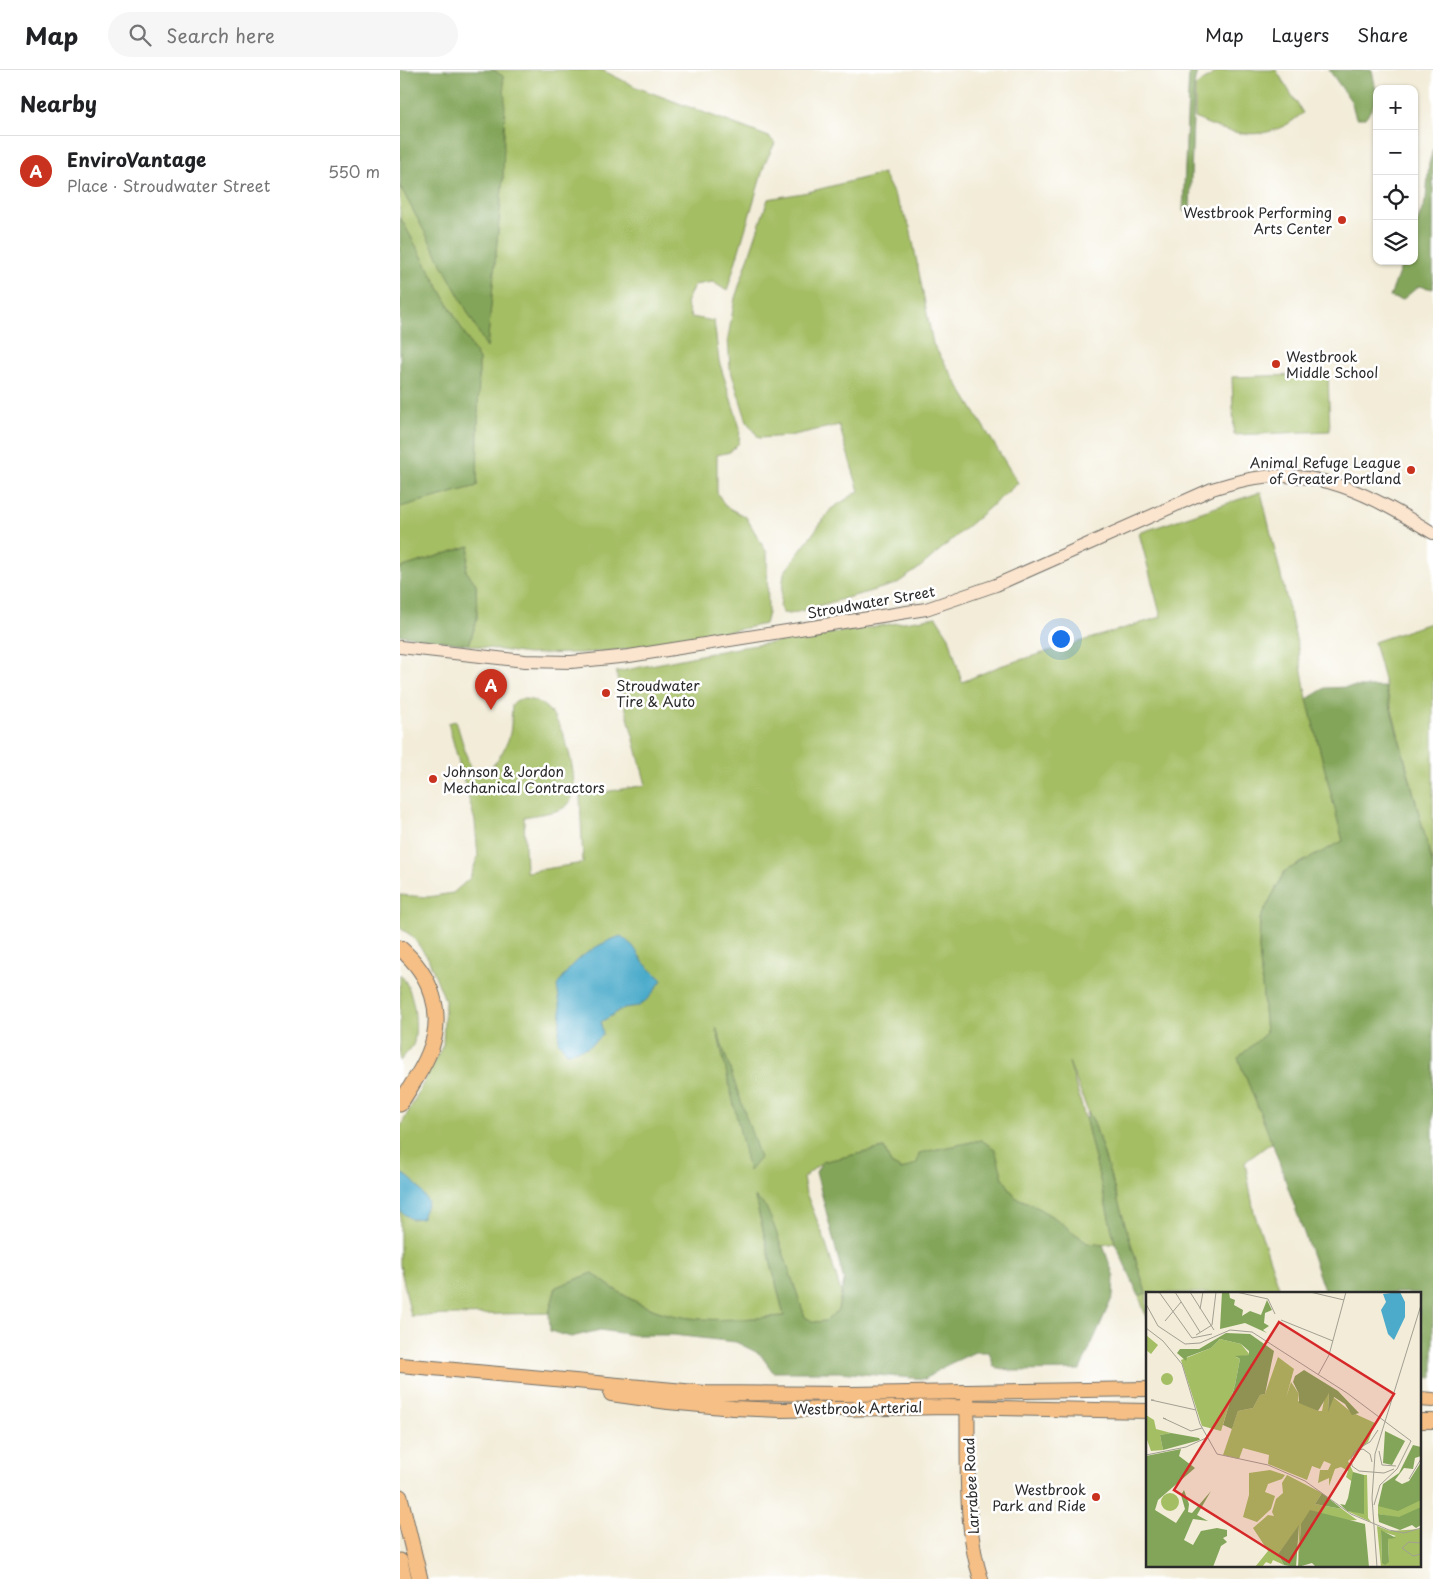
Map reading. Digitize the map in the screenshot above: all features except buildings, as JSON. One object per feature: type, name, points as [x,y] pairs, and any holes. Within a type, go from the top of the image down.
[{"type":"highway","points":[[400,948],[411,958],[426,979],[435,1003],[436,1028],[430,1052],[400,1104]]},
{"type":"highway","points":[[400,956],[412,967],[421,981],[429,1005],[431,1021],[429,1038],[423,1054],[415,1068],[400,1084]]},
{"type":"highway","points":[[400,1497],[420,1579]]},
{"type":"highway","points":[[400,1561],[404,1579]]},
{"type":"main road","name":"Stroudwater Street","points":[[400,647],[525,661],[594,660],[832,625],[926,609],[996,584],[1212,490],[1242,480],[1261,477],[1306,477],[1336,483],[1364,494],[1433,533]]},
{"type":"main road","name":"Westbrook Arterial","points":[[401,1365],[706,1393],[851,1394],[1146,1389]]},
{"type":"main road","name":"Westbrook Arterial","points":[[572,1382],[608,1393],[668,1402],[733,1408],[781,1410],[968,1407],[1146,1410]]},
{"type":"main road","name":"Larrabee Road","points":[[967,1392],[970,1514],[976,1566],[981,1579]]},
{"type":"green space","points":[[400,70],[493,70],[503,76],[505,101],[503,178],[487,348],[400,186]]},
{"type":"green space","points":[[493,70],[602,70],[636,87],[769,137],[775,143],[765,163],[727,291],[713,282],[694,285],[686,303],[691,317],[714,321],[719,361],[740,428],[739,443],[730,452],[717,455],[717,492],[725,506],[746,517],[767,553],[768,613],[765,624],[692,639],[622,650],[527,654],[469,645],[477,619],[476,584],[466,571],[469,546],[400,568],[400,507],[477,486],[479,360],[400,217],[400,186],[487,347],[503,178],[502,76]]},
{"type":"green space","points":[[1189,70],[1197,70],[1194,85],[1190,212],[1183,211]]},
{"type":"green space","points":[[1220,70],[1276,70],[1303,113],[1287,125],[1273,131],[1250,134],[1228,131],[1195,118],[1195,86]]},
{"type":"green space","points":[[1329,70],[1372,70],[1374,85],[1373,106],[1365,118],[1356,118],[1351,101]]},
{"type":"green space","points":[[1433,149],[1433,289],[1419,286],[1402,300],[1390,297],[1402,265],[1418,265],[1418,220],[1426,199],[1429,164]]},
{"type":"green space","points":[[883,173],[910,227],[933,344],[1018,483],[918,569],[896,584],[790,614],[783,613],[780,607],[784,573],[831,509],[859,491],[839,425],[789,436],[759,438],[747,422],[730,368],[728,338],[735,298],[768,199],[808,192]]},
{"type":"green space","points":[[400,217],[479,360],[477,486],[400,507]]},
{"type":"green space","points":[[1328,374],[1330,431],[1234,435],[1232,377]]},
{"type":"green space","points":[[1261,492],[1297,643],[1307,699],[1343,841],[1285,871],[1260,919],[1259,948],[1266,1033],[1238,1058],[1272,1142],[1245,1162],[1254,1212],[1281,1292],[1146,1293],[1094,1122],[1088,1112],[1069,1062],[1086,1121],[1115,1243],[1103,1245],[1087,1243],[1056,1219],[1015,1197],[1003,1178],[994,1149],[981,1140],[920,1153],[918,1163],[902,1170],[891,1164],[884,1148],[822,1162],[803,1178],[806,1193],[823,1235],[841,1292],[838,1310],[826,1321],[814,1322],[805,1317],[774,1226],[755,1198],[784,1316],[717,1320],[677,1316],[655,1310],[632,1300],[593,1273],[556,1287],[549,1313],[411,1316],[400,1265],[400,1128],[443,1045],[445,1000],[428,958],[412,936],[400,928],[400,895],[428,897],[453,893],[470,878],[478,856],[475,821],[448,723],[456,721],[470,767],[474,772],[481,773],[487,771],[497,761],[505,748],[510,733],[512,705],[514,702],[521,699],[530,700],[543,705],[550,712],[560,728],[569,751],[574,778],[573,790],[571,800],[562,809],[524,817],[526,872],[583,863],[580,796],[646,785],[616,672],[731,649],[936,617],[949,637],[962,682],[1000,666],[1161,617],[1139,533]]},
{"type":"green space","points":[[470,546],[466,571],[476,584],[477,619],[469,645],[400,635],[400,568]]},
{"type":"green space","points":[[1433,622],[1433,866],[1374,642]]},
{"type":"green space","points":[[1385,687],[1433,866],[1433,1378],[1421,1377],[1421,1292],[1325,1292],[1272,1142],[1238,1058],[1266,1033],[1259,948],[1260,919],[1285,871],[1343,841],[1307,699],[1325,688]]},
{"type":"green space","points":[[400,974],[405,980],[412,997],[415,1034],[413,1044],[400,1061]]},
{"type":"green space","points":[[716,1027],[760,1158],[749,1171]]},
{"type":"green space","points":[[1088,1112],[1094,1122],[1146,1293],[1139,1296],[1115,1243],[1086,1121]]},
{"type":"green space","points":[[981,1140],[995,1149],[1003,1178],[1015,1197],[1056,1219],[1087,1243],[1103,1245],[1114,1277],[1113,1296],[1080,1370],[1014,1371],[994,1367],[989,1352],[975,1352],[945,1366],[925,1379],[839,1372],[773,1372],[760,1354],[736,1342],[673,1335],[633,1335],[600,1330],[571,1337],[550,1331],[549,1313],[556,1287],[593,1273],[632,1300],[654,1310],[677,1316],[717,1320],[784,1316],[755,1197],[766,1207],[774,1226],[805,1317],[814,1322],[826,1321],[838,1310],[844,1281],[816,1172],[822,1162],[884,1148],[891,1164],[902,1170],[917,1163],[919,1153]]},
{"type":"green space","points":[[1146,1293],[1146,1317],[1139,1296]]},
{"type":"water","points":[[621,936],[633,946],[644,963],[662,980],[650,997],[639,1006],[624,1008],[601,1022],[603,1035],[588,1047],[567,1053],[558,1041],[561,1012],[557,986],[584,955],[601,944]]},
{"type":"water","points":[[400,1173],[413,1181],[428,1202],[422,1218],[411,1219],[400,1211]]},
{"type":"place","name":"Westbrook Performing Arts Center","points":[[1342,220]]},
{"type":"place","name":"Westbrook Middle School","points":[[1276,364]]},
{"type":"place","name":"Animal Refuge League of Greater Portland","points":[[1411,470]]},
{"type":"place","name":"Stroudwater Tire & Auto","points":[[606,693]]},
{"type":"place","name":"EnviroVantage","points":[[491,710]]},
{"type":"place","name":"Johnson & Jordon Mechanical Contractors","points":[[433,779]]},
{"type":"place","name":"Westbrook Park and Ride","points":[[1096,1497]]}]
